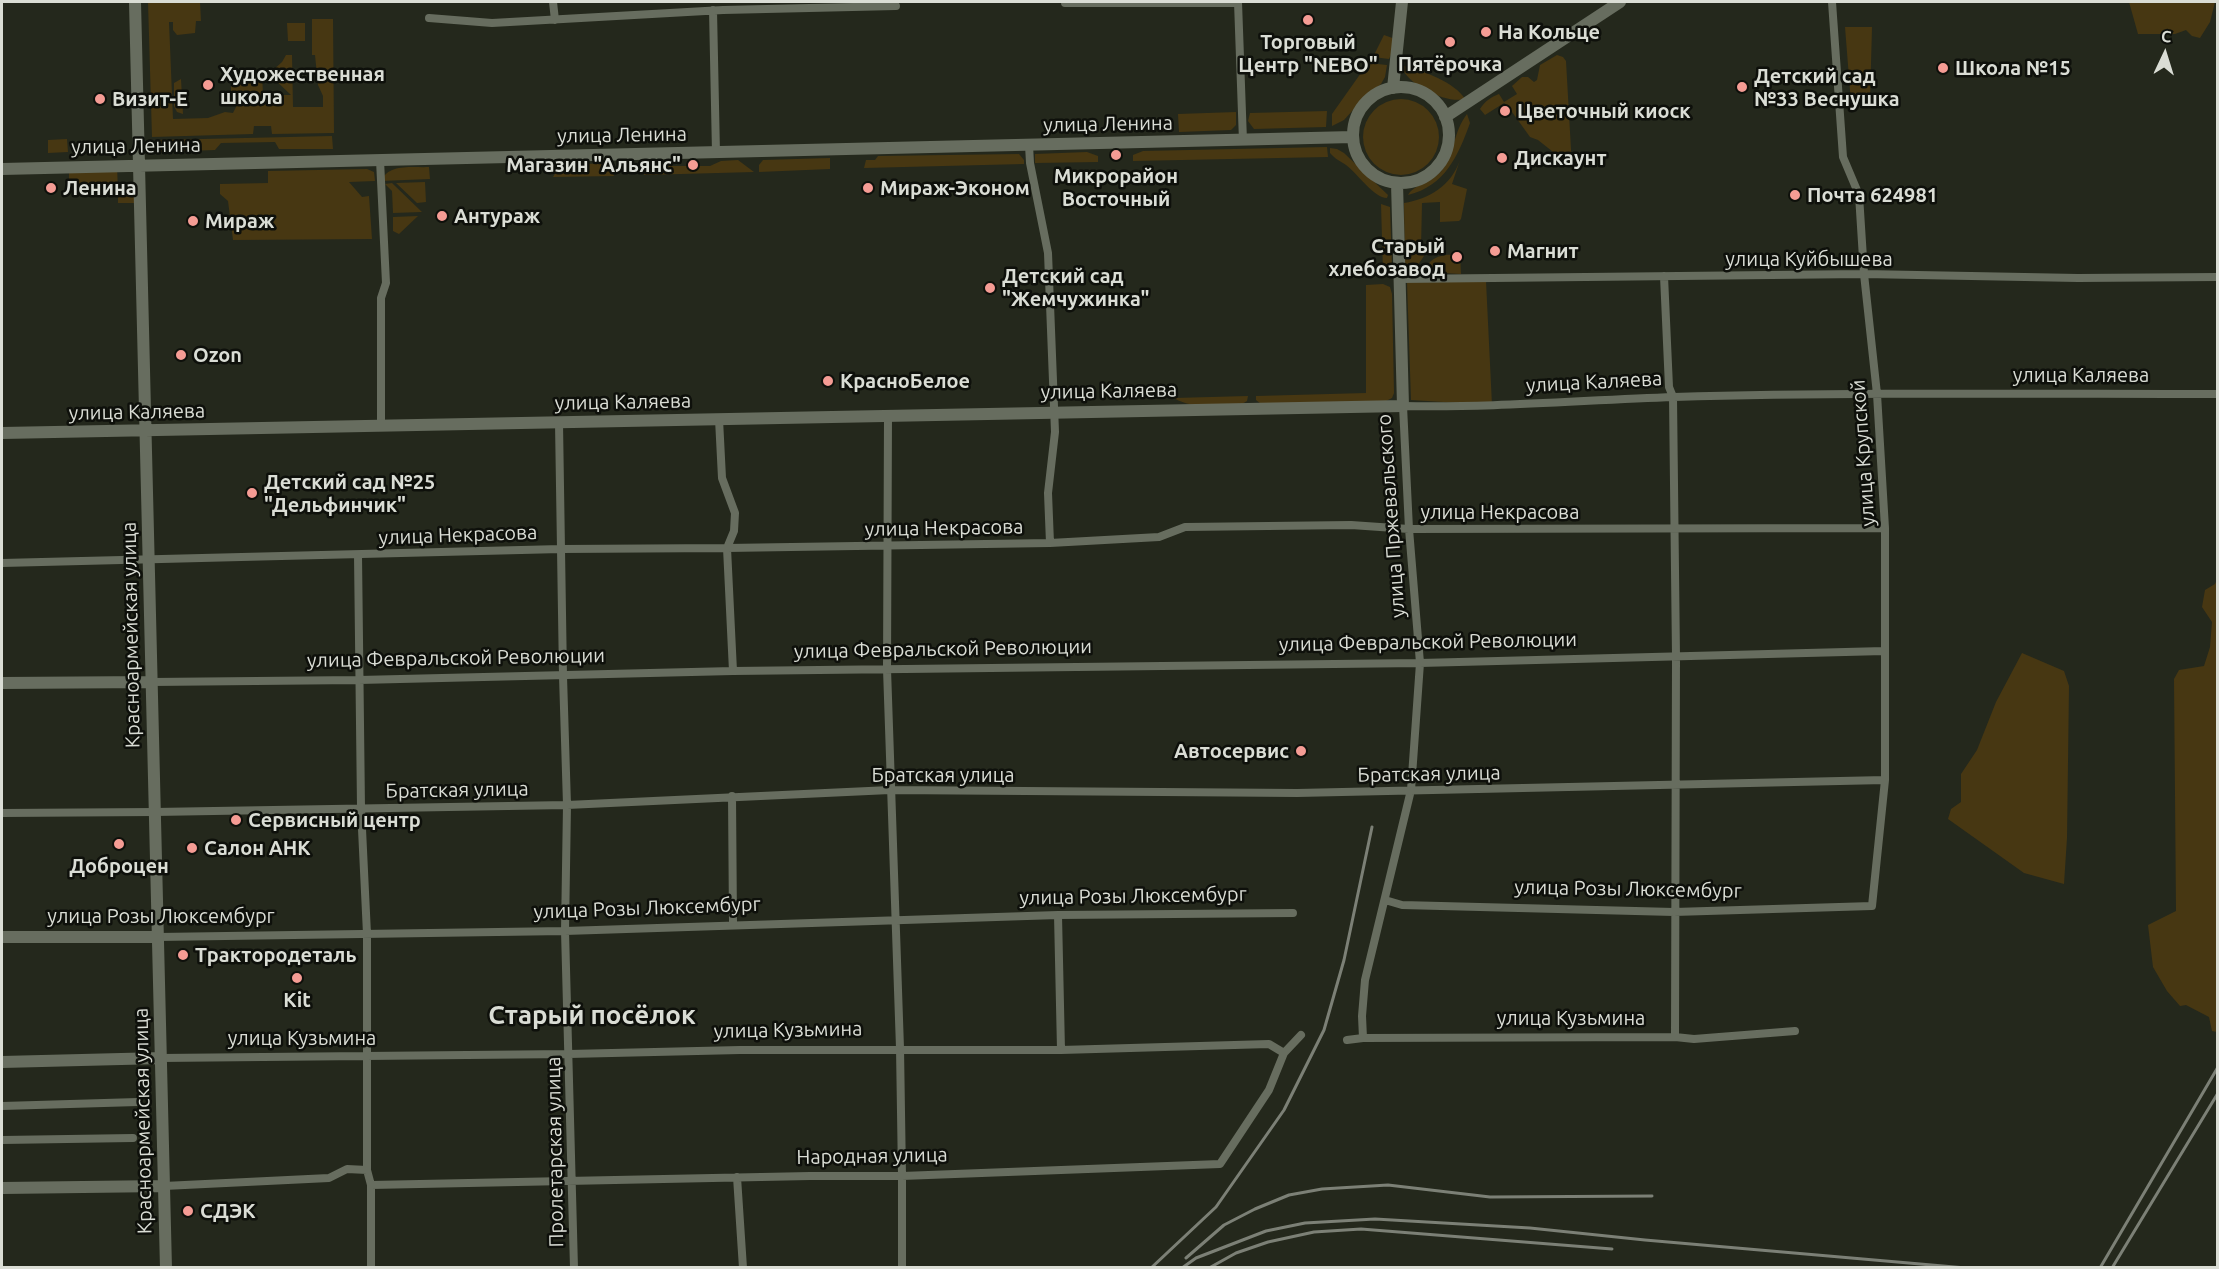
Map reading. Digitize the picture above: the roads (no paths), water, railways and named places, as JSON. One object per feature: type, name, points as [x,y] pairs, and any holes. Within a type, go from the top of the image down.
[{"type":"street","name":"Красноармейская улица","points":[[135,2],[166,1268]]},
{"type":"street","points":[[553,2],[555,20]]},
{"type":"street","points":[[1065,3],[1238,2],[1248,140]]},
{"type":"street","points":[[1393,88],[1402,2]]},
{"type":"street","points":[[1445,117],[1620,2]]},
{"type":"street","name":"улица Крупской","points":[[1832,2],[1843,157],[1859,195],[1864,274],[1877,394],[1885,528],[1885,780],[1872,906]]},
{"type":"street","points":[[429,18],[492,23],[713,10],[896,6]]},
{"type":"street","points":[[713,10],[716,153]]},
{"type":"street","points":[[1393,88],[1409,88],[1424,93],[1436,103],[1445,117],[1448,140],[1441,162],[1424,177],[1398,183],[1379,178],[1366,168],[1357,155],[1353,137],[1357,117],[1365,104],[1377,94],[1393,88]]},
{"type":"street","name":"улица Ленина","points":[[2,169],[1353,137]]},
{"type":"street","points":[[1029,145],[1030,163],[1048,253],[1055,432],[1048,493],[1050,543]]},
{"type":"street","points":[[380,160],[386,283],[381,298],[381,427]]},
{"type":"street","name":"улица Пржевальского","points":[[1363,1038],[1365,980],[1411,790],[1420,663],[1409,529],[1403,406],[1398,183]]},
{"type":"street","name":"улица Куйбышева","points":[[1400,279],[1864,274],[2078,278],[2217,277]]},
{"type":"street","points":[[1664,276],[1669,387],[1673,397],[1676,657],[1675,1037]]},
{"type":"street","name":"улица Каляева","points":[[2,434],[1532,404],[1673,397],[1877,394],[2217,394]]},
{"type":"street","points":[[888,416],[887,669],[900,1048],[902,1268]]},
{"type":"street","points":[[719,419],[722,478],[735,513],[734,531],[727,548],[733,671]]},
{"type":"street","name":"Пролетарская улица","points":[[560,423],[567,805],[566,931],[570,1181],[574,1268]]},
{"type":"street","name":"улица Некрасова","points":[[2,563],[561,549],[1050,543],[1159,537],[1185,527],[1350,525],[1409,529],[1885,528]]},
{"type":"street","points":[[358,555],[361,808],[367,933],[366,1170],[370,1185],[371,1268]]},
{"type":"street","name":"улица Февральской Революции","points":[[2,683],[359,680],[733,671],[1420,663],[1884,651]]},
{"type":"street","name":"Братская улица","points":[[2,813],[567,805],[890,790],[1274,793],[1885,780]]},
{"type":"street","points":[[732,796],[733,924]]},
{"type":"street","name":"улица Розы Люксембург","points":[[1384,900],[1402,905],[1674,912],[1872,906]]},
{"type":"street","name":"улица Розы Люксембург","points":[[2,937],[566,931],[1058,915],[1293,913]]},
{"type":"street","points":[[1058,915],[1061,1050]]},
{"type":"street","name":"улица Кузьмина","points":[[1347,1040],[1363,1038],[1675,1037],[1694,1039],[1795,1031]]},
{"type":"street","name":"Народная улица","points":[[370,1185],[902,1176],[1220,1164],[1269,1090],[1284,1053],[1301,1035]]},
{"type":"street","name":"улица Кузьмина","points":[[2,1062],[900,1048],[1061,1050],[1269,1044],[1284,1053]]},
{"type":"street","points":[[2,1106],[138,1102]]},
{"type":"street","points":[[2,1140],[133,1138]]},
{"type":"street","points":[[2,1188],[164,1186],[329,1178],[347,1169],[366,1170]]},
{"type":"street","points":[[737,1177],[743,1268]]},
{"type":"railway","points":[[1151,1268],[1216,1207],[1284,1110],[1324,1030],[1344,960],[1372,827]]},
{"type":"railway","points":[[2100,1268],[2218,1067]]},
{"type":"railway","points":[[2112,1268],[2218,1093]]},
{"type":"railway","points":[[1186,1258],[1224,1225],[1255,1209],[1289,1195],[1322,1189],[1388,1185],[1490,1197],[1652,1196]]},
{"type":"railway","points":[[1182,1268],[1196,1258],[1266,1231],[1305,1223],[1375,1219],[1530,1228],[1966,1268]]},
{"type":"railway","points":[[1209,1268],[1236,1253],[1268,1242],[1314,1232],[1361,1229],[1612,1249]]},
{"type":"place","name":"Торговый Центр \"NEBO\"","points":[[1308,20]]},
{"type":"place","name":"На Кольце","points":[[1486,32]]},
{"type":"place","name":"Пятёрочка","points":[[1450,42]]},
{"type":"place","name":"Школа №15","points":[[1943,68]]},
{"type":"place","name":"Художественная школа","points":[[208,85]]},
{"type":"place","name":"Детский сад №33 Веснушка","points":[[1742,87]]},
{"type":"place","name":"Визит-Е","points":[[100,99]]},
{"type":"place","name":"Цветочный киоск","points":[[1505,111]]},
{"type":"place","name":"Микрорайон Восточный","points":[[1116,155]]},
{"type":"place","name":"Дискаунт","points":[[1502,158]]},
{"type":"place","name":"Магазин \"Альянс\"","points":[[693,165]]},
{"type":"place","name":"Ленина","points":[[51,188]]},
{"type":"place","name":"Мираж-Эконом","points":[[868,188]]},
{"type":"place","name":"Почта 624981","points":[[1795,195]]},
{"type":"place","name":"Антураж","points":[[442,216]]},
{"type":"place","name":"Мираж","points":[[193,221]]},
{"type":"place","name":"Магнит","points":[[1495,251]]},
{"type":"place","name":"Старый хлебозавод","points":[[1457,257]]},
{"type":"place","name":"Детский сад \"Жемчужинка\"","points":[[990,288]]},
{"type":"place","name":"Ozon","points":[[181,355]]},
{"type":"place","name":"КрасноБелое","points":[[828,381]]},
{"type":"place","name":"Детский сад №25 \"Дельфинчик\"","points":[[252,493]]},
{"type":"place","name":"Автосервис","points":[[1301,751]]},
{"type":"place","name":"Сервисный центр","points":[[236,820]]},
{"type":"place","name":"Доброцен","points":[[119,844]]},
{"type":"place","name":"Салон АНК","points":[[192,848]]},
{"type":"place","name":"Трактородеталь","points":[[183,955]]},
{"type":"place","name":"Kit","points":[[297,978]]},
{"type":"place","name":"СДЭК","points":[[188,1211]]},
{"type":"district","name":"Старый посёлок","points":[[592,1015]]}]
